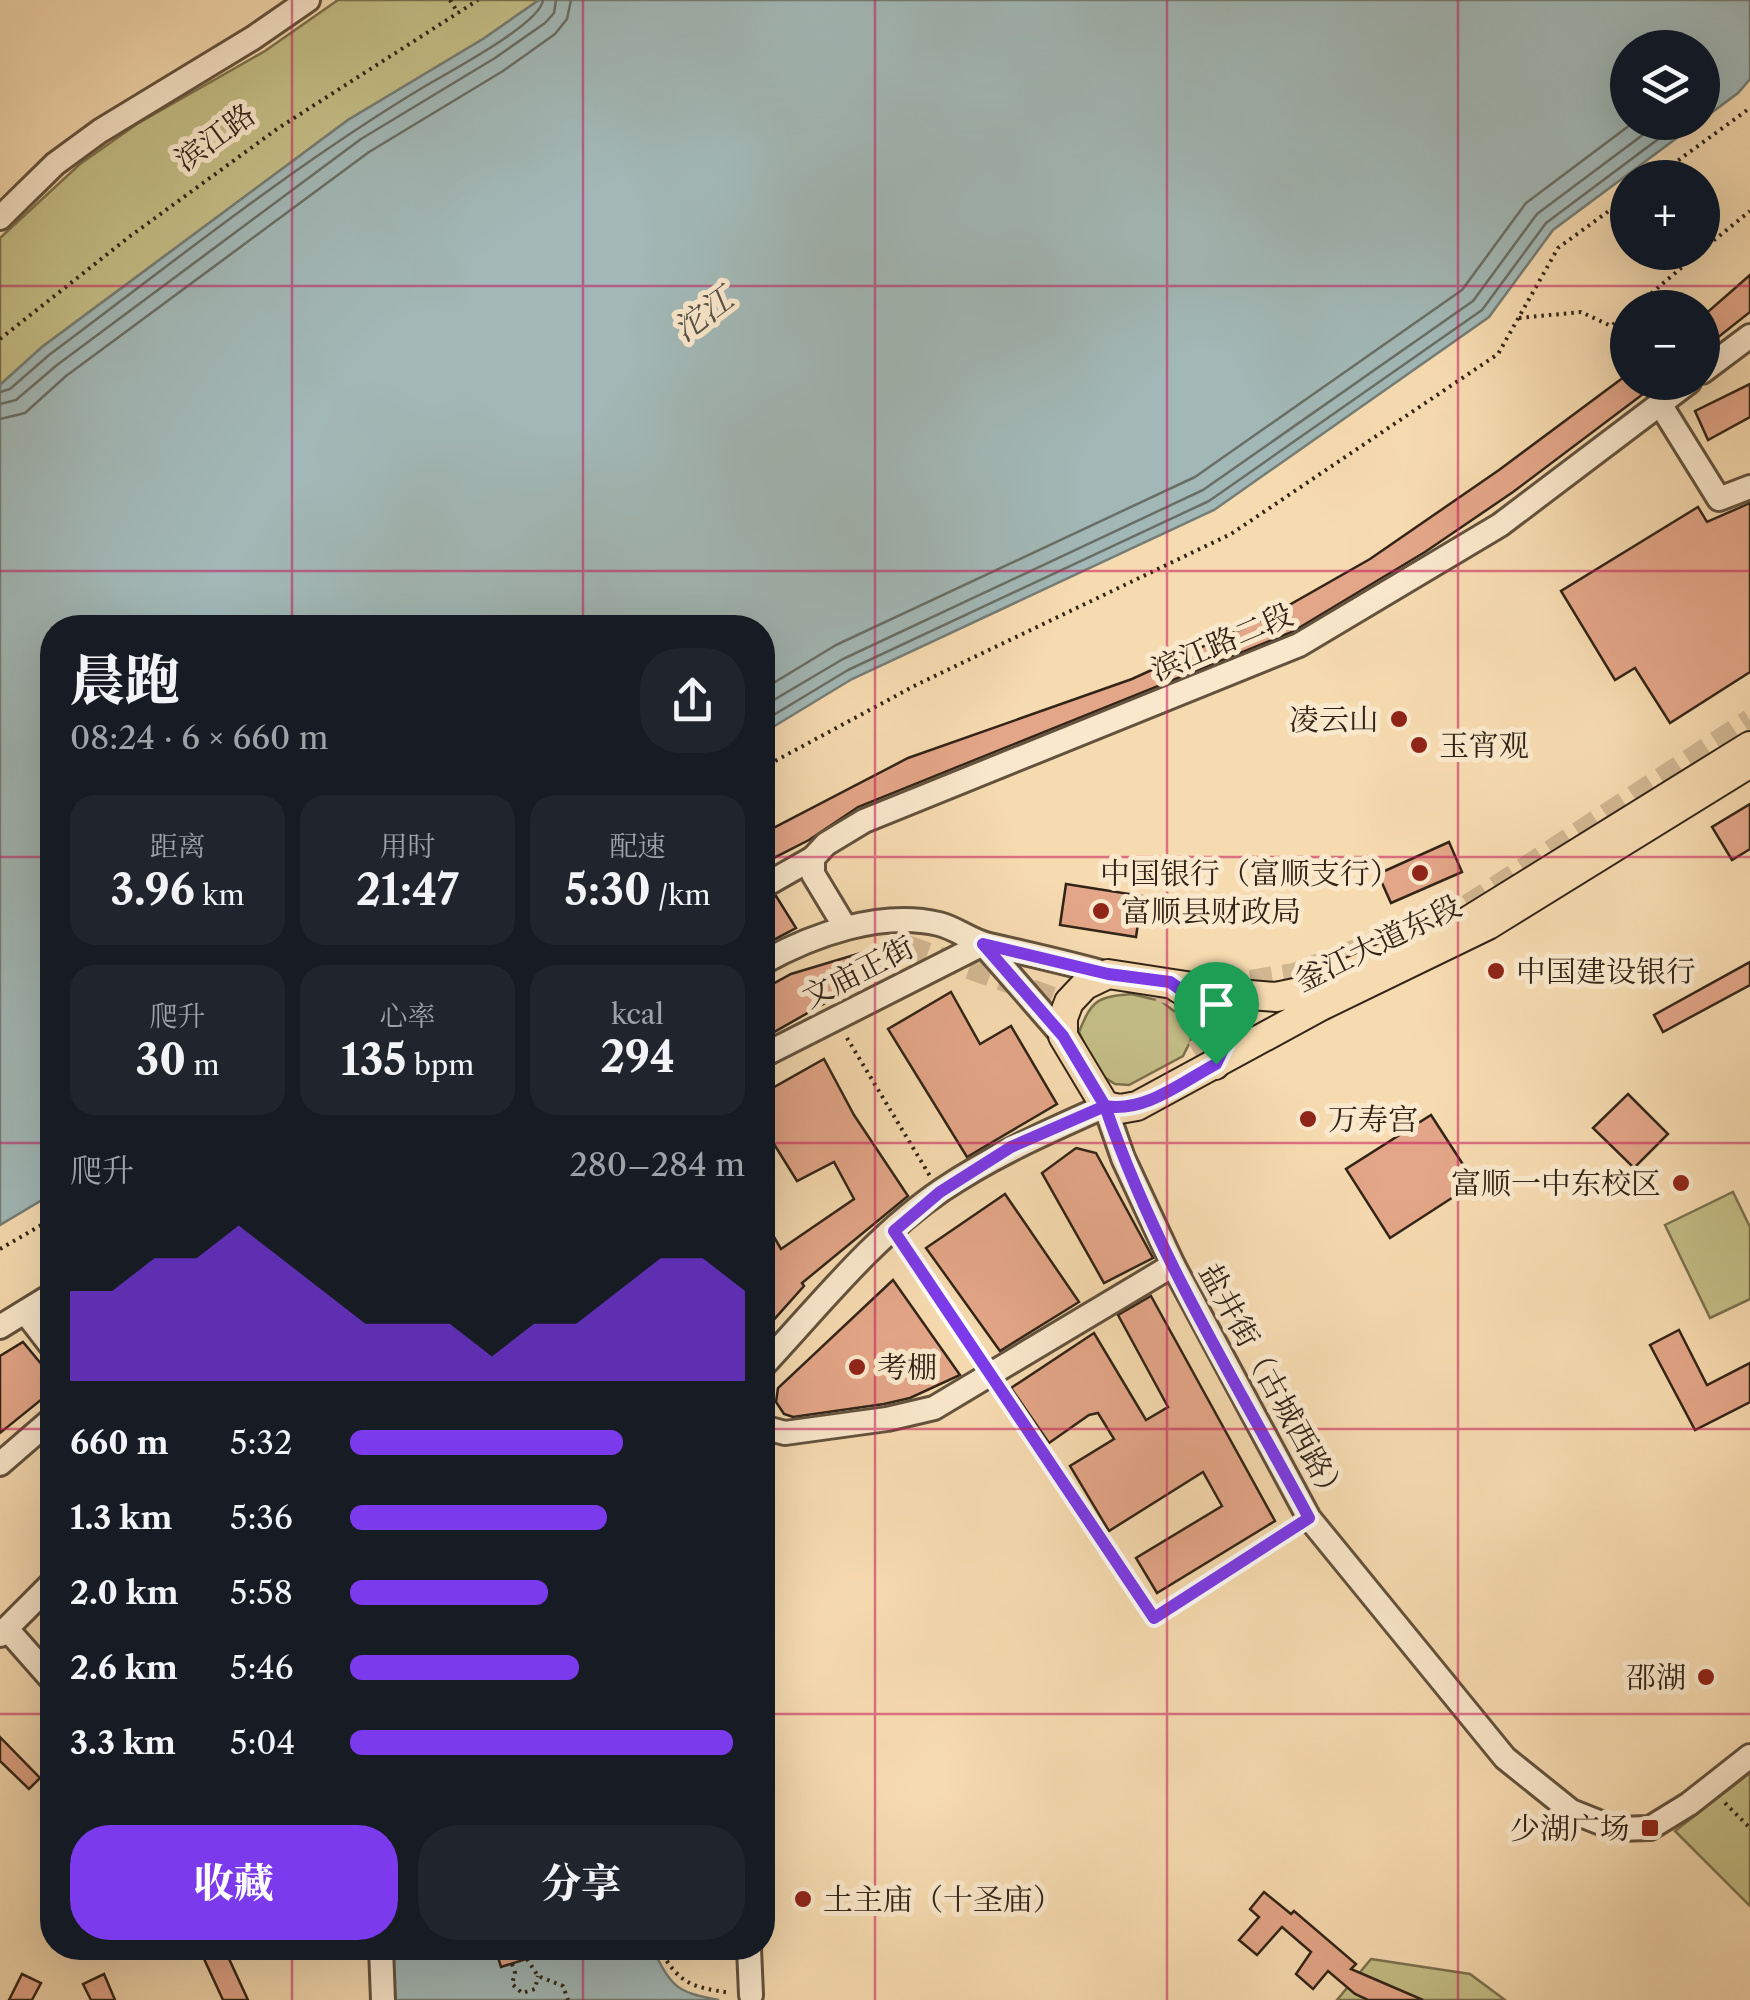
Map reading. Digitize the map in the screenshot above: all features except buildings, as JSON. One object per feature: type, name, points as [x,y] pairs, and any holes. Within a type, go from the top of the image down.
[{"type":"main road","name":"釜江大道东段","points":[[1108,974],[1238,994],[1276,996],[1309,990],[1468,921],[1750,746]]},
{"type":"main road","name":"釜江大道东段","points":[[1105,1106],[1138,1106],[1321,1006],[1488,926],[1750,763]]},
{"type":"main road","points":[[1105,1106],[1063,1036],[1069,1002],[1085,985],[1108,974]]},
{"type":"main road","points":[[1170,982],[1223,1025],[1228,1039],[1216,1064]]},
{"type":"street","points":[[0,218],[56,164],[100,131],[308,0]]},
{"type":"street","points":[[1720,358],[1750,336]]},
{"type":"street","name":"滨江路二段","points":[[813,858],[826,844],[864,821],[1299,645],[1500,524],[1665,400]]},
{"type":"street","points":[[1660,404],[1719,499],[1750,487]]},
{"type":"street","points":[[775,880],[813,858],[814,874],[845,926]]},
{"type":"street","points":[[775,956],[845,926],[939,924],[983,944],[1108,974]]},
{"type":"street","points":[[983,944],[1063,1036]]},
{"type":"street","name":"文庙正街","points":[[775,1049],[983,944]]},
{"type":"street","points":[[775,1352],[867,1254],[940,1192],[1011,1147],[1105,1106]]},
{"type":"street","name":"盐井街（古城西路）","points":[[1105,1106],[1123,1158],[1174,1265],[1309,1518],[1505,1758],[1571,1812],[1616,1829],[1650,1828],[1689,1804],[1750,1756]]},
{"type":"street","points":[[775,1430],[785,1433],[887,1419],[934,1408],[1174,1265]]},
{"type":"street","points":[[0,1327],[40,1303]]},
{"type":"street","points":[[25,1312],[40,1331]]},
{"type":"street","points":[[0,1464],[40,1429]]},
{"type":"street","points":[[40,1595],[3,1632],[40,1668]]},
{"type":"street","points":[[380,1960],[382,2000]]},
{"type":"street","points":[[750,1960],[751,1996]]},
{"type":"path","points":[[450,0],[458,13]]},
{"type":"path","name":"滨江路","points":[[0,339],[129,236],[277,129],[478,0]]},
{"type":"path","points":[[1679,160],[1750,108]]},
{"type":"path","points":[[775,761],[916,686],[1231,534],[1498,354],[1558,248],[1610,210]]},
{"type":"path","points":[[1720,235],[1750,211]]},
{"type":"path","points":[[1655,290],[1679,270]]},
{"type":"path","points":[[1519,318],[1581,312],[1610,326]]},
{"type":"path","points":[[834,1017],[940,1192]]},
{"type":"path","points":[[0,1249],[40,1225]]},
{"type":"path","points":[[894,1231],[1154,1618],[1309,1518]]},
{"type":"path","points":[[1708,1787],[1750,1828]]},
{"type":"path","points":[[528,1960],[538,1976],[564,1986],[568,2000]]},
{"type":"path","points":[[665,1960],[673,1974],[685,1983],[751,1996]]},
{"type":"path","points":[[512,1964],[512,1984],[522,1993],[535,1990],[538,1976]]},
{"type":"shaded area","points":[[338,0],[539,0],[483,39],[348,120],[42,347],[0,385],[0,238],[80,164],[137,124],[265,51]]},
{"type":"shaded area","points":[[1131,994],[1161,1001],[1189,1023],[1191,1040],[1183,1056],[1129,1085],[1115,1084],[1098,1073],[1079,1032],[1097,1002]]},
{"type":"shaded area","points":[[1733,1192],[1750,1227],[1750,1299],[1710,1318],[1665,1225]]},
{"type":"shaded area","points":[[1750,1773],[1750,1906],[1675,1831]]},
{"type":"shaded area","points":[[1371,1959],[1470,1974],[1505,2000],[1337,2000]]},
{"type":"water","name":"沱江","points":[[539,0],[1750,0],[1750,79],[1720,106],[1720,30],[1610,30],[1610,140],[1674,140],[1647,160],[1610,160],[1610,188],[1553,230],[1489,317],[1214,510],[852,679],[775,726],[775,615],[40,615],[40,1201],[0,1225],[0,385],[42,347],[348,120],[483,39]]},
{"type":"water","points":[[392,1960],[659,1960],[676,1986],[719,2000],[394,2000]]},
{"type":"tunnel","points":[[1218,986],[1294,974],[1462,909],[1750,720]]},
{"type":"tunnel","points":[[907,946],[1076,1006]]},
{"type":"tunnel","points":[[1157,991],[1172,993],[1208,1055]]},
{"type":"place","name":"凌云山","points":[[1399,719]]},
{"type":"place","name":"玉宵观","points":[[1419,745]]},
{"type":"place","name":"中国银行（富顺支行）","points":[[1420,873]]},
{"type":"place","name":"富顺县财政局","points":[[1101,911]]},
{"type":"place","name":"中国建设银行","points":[[1496,971]]},
{"type":"place","name":"万寿宫","points":[[1308,1119]]},
{"type":"place","name":"富顺一中东校区","points":[[1681,1183]]},
{"type":"place","name":"考棚","points":[[857,1367]]},
{"type":"place","name":"邵湖","points":[[1706,1677]]},
{"type":"place","name":"少湖广场","points":[[1650,1828]]},
{"type":"place","name":"土主庙（十圣庙）","points":[[803,1899]]},
{"type":"route","points":[[1216,1064],[1138,1106],[1105,1106],[1123,1158],[1174,1265],[1309,1518],[1154,1618],[894,1231],[940,1192],[1011,1147],[1105,1106],[1063,1036],[983,944],[1108,974],[1170,982],[1212,1012],[1223,1025],[1228,1039],[1216,1064]]}]
